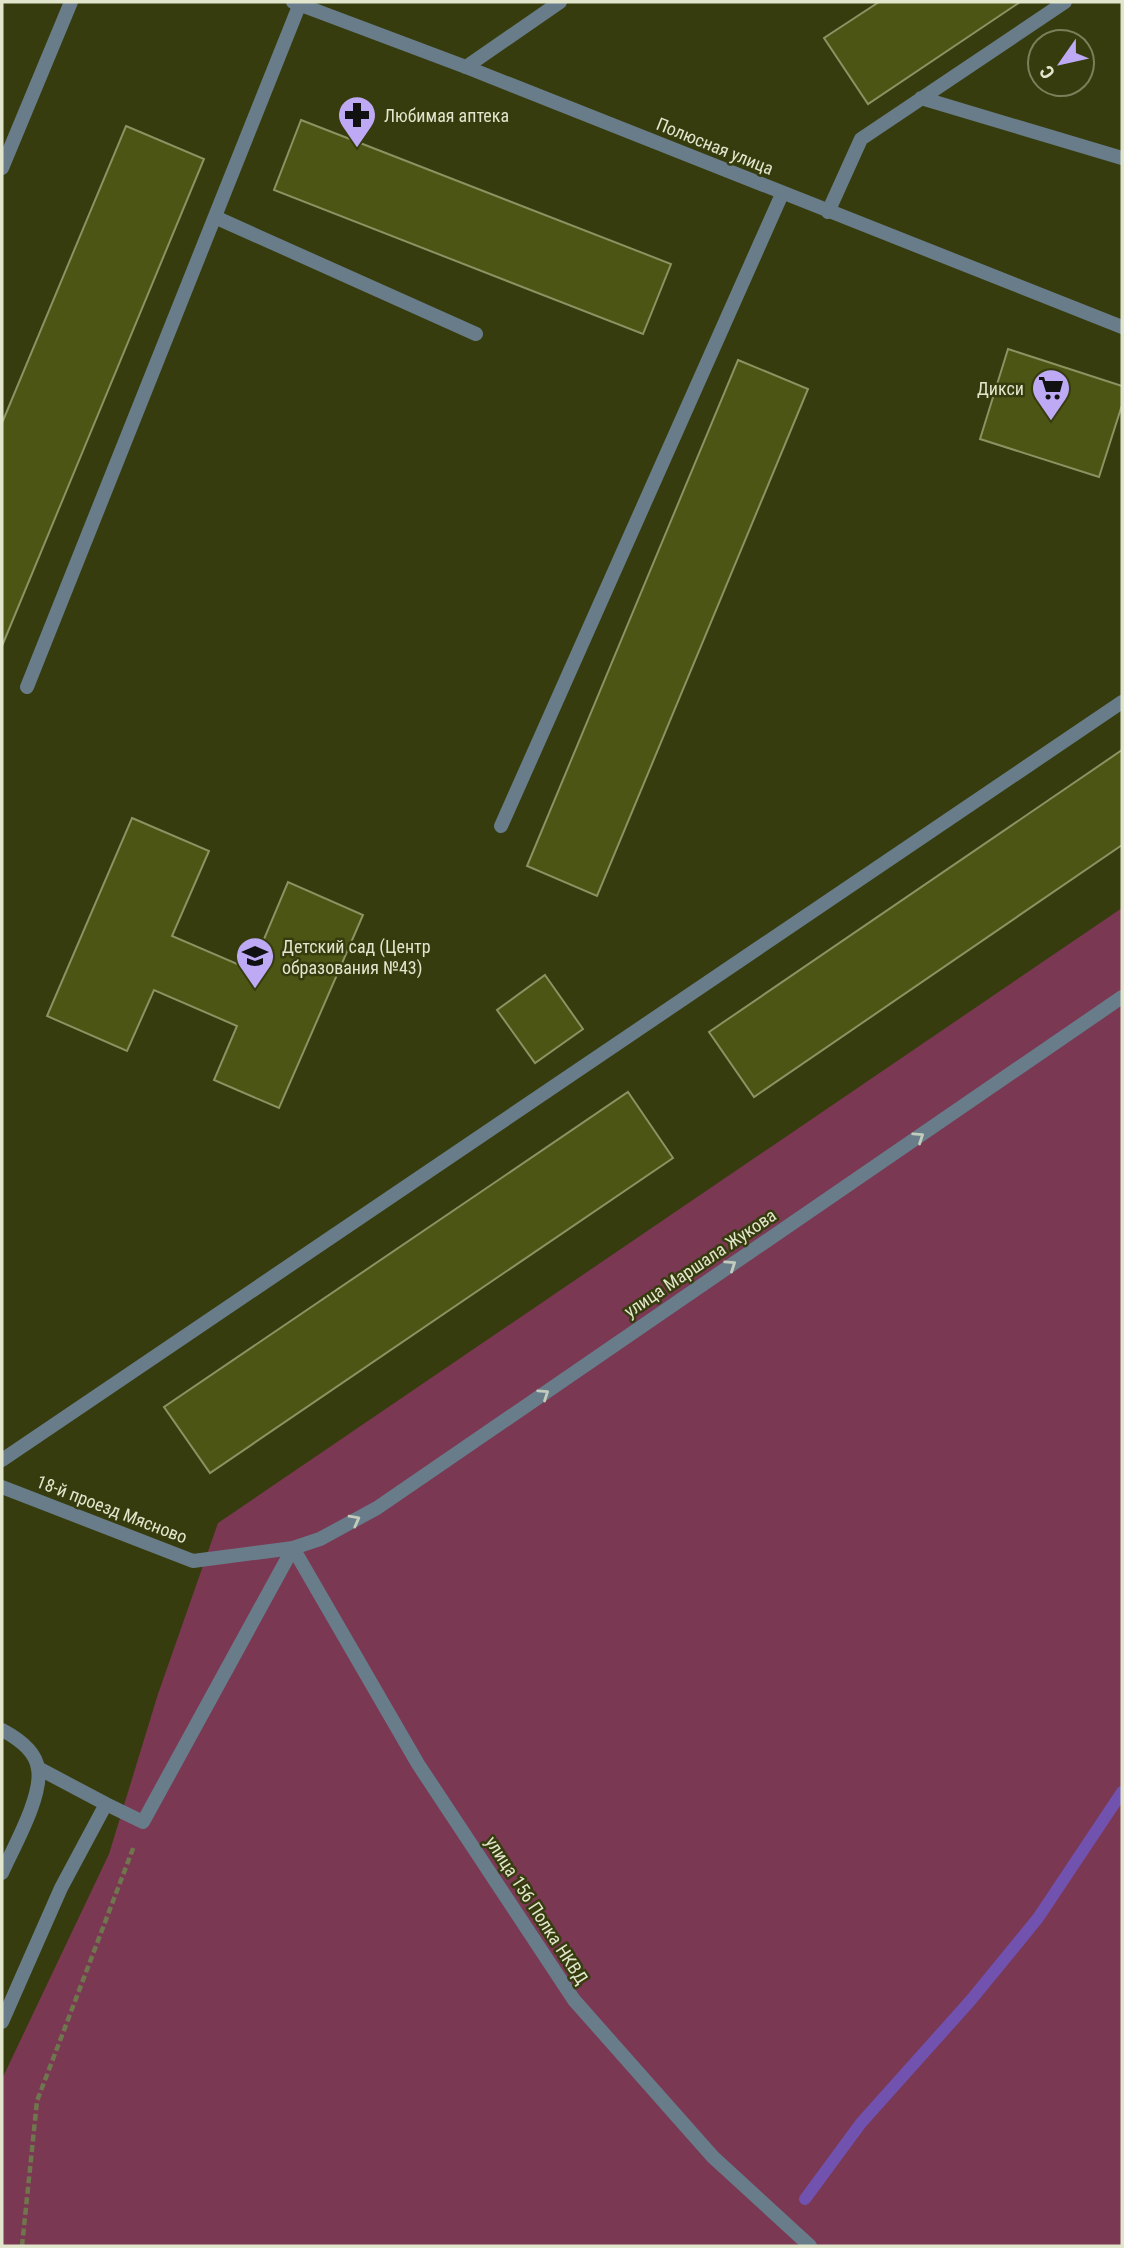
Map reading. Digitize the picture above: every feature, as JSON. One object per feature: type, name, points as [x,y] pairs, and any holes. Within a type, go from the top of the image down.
[{"type":"street","points":[[2,168],[71,2]]},
{"type":"street","points":[[466,67],[559,2]]},
{"type":"street","points":[[828,212],[861,139],[1065,2]]},
{"type":"street","points":[[27,687],[217,218],[296,4]]},
{"type":"street","name":"Полюсная улица","points":[[296,4],[466,67],[1122,327]]},
{"type":"street","points":[[920,98],[1122,158]]},
{"type":"street","points":[[501,825],[782,194]]},
{"type":"street","points":[[217,218],[476,334]]},
{"type":"street","points":[[2,1460],[1122,702]]},
{"type":"street","name":"улица Маршала Жукова","points":[[293,1548],[320,1539],[377,1508],[1122,997]]},
{"type":"street","name":"18-й проезд Мясново","points":[[2,1487],[193,1561],[293,1548]]},
{"type":"street","points":[[2,1730],[25,1745],[38,1768],[143,1822],[293,1548]]},
{"type":"street","name":"улица 156 Полка НКВД","points":[[293,1548],[418,1764],[574,2000],[713,2157],[810,2246]]},
{"type":"street","points":[[2,1874],[36,1793],[38,1768]]},
{"type":"street","points":[[2,2022],[61,1888],[107,1804]]},
{"type":"path","points":[[22,2246],[37,2101],[143,1822]]},
{"type":"shaded area","points":[[1122,908],[1122,2246],[2,2246],[2,2079],[109,1854],[158,1694],[218,1523]]},
{"type":"building","points":[[879,2],[1020,2],[868,104],[824,38]]},
{"type":"building","points":[[301,120],[671,264],[643,334],[274,190]]},
{"type":"building","points":[[126,126],[204,159],[2,646],[2,423]]},
{"type":"building","name":"Дикси","points":[[1008,349],[1122,386],[1122,405],[1099,477],[980,439]]},
{"type":"building","points":[[738,360],[808,389],[597,896],[527,866]]},
{"type":"building","points":[[1122,750],[1122,845],[754,1097],[709,1032]]},
{"type":"building","points":[[132,818],[209,851],[172,936],[251,970],[288,882],[363,915],[279,1108],[214,1080],[237,1026],[154,990],[127,1051],[47,1016]]},
{"type":"building","points":[[545,975],[583,1029],[535,1063],[497,1010]]},
{"type":"building","points":[[628,1092],[673,1158],[210,1473],[164,1407]]},
{"type":"waterway","points":[[805,2199],[861,2123],[971,2000],[1038,1918],[1122,1792]]},
{"type":"place","name":"Любимая аптека","points":[[357,149]]},
{"type":"place","name":"Дикси","points":[[1051,422]]},
{"type":"place","name":"Детский сад (Центр образования №43)","points":[[255,990]]}]
